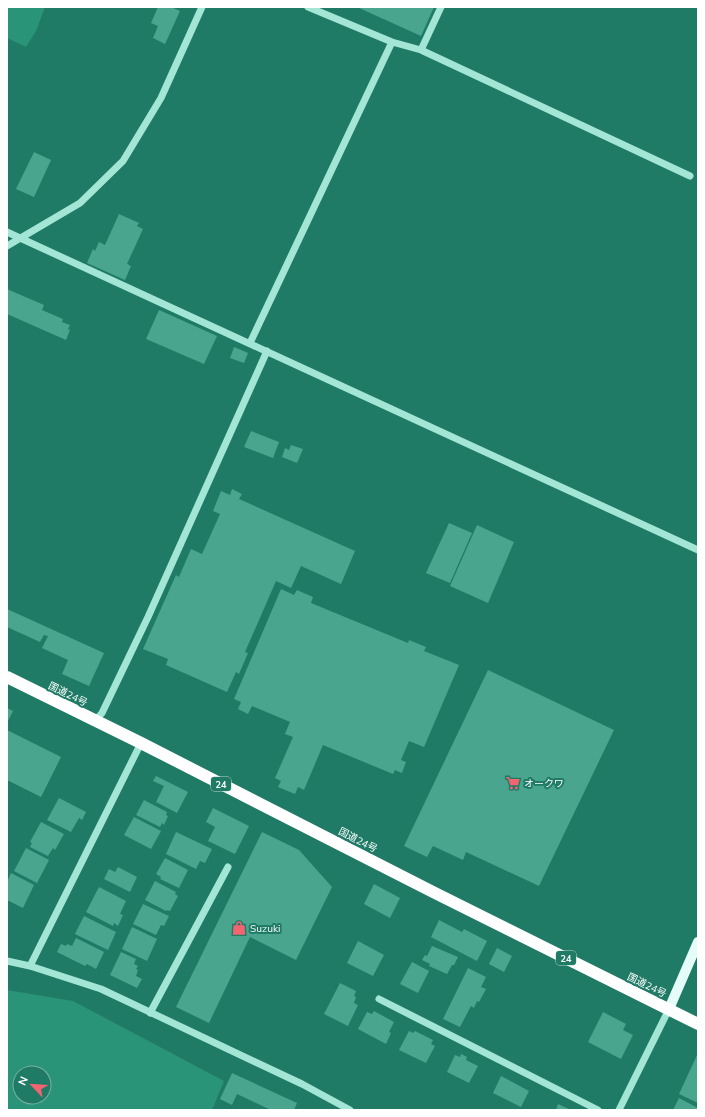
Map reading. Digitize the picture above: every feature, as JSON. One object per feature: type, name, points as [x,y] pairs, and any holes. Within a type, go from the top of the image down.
[{"type":"highway","name":"国道24号","points":[[7,677],[141,743],[472,912],[698,1024]]},
{"type":"main road","points":[[669,1009],[698,942]]},
{"type":"street","points":[[7,246],[80,203],[123,161],[160,98],[202,7]]},
{"type":"street","points":[[308,7],[392,42],[421,50],[690,176]]},
{"type":"street","points":[[421,50],[440,7]]},
{"type":"street","points":[[250,343],[392,42]]},
{"type":"street","points":[[7,232],[698,550]]},
{"type":"street","points":[[95,721],[102,713],[148,617],[267,351]]},
{"type":"street","points":[[30,966],[141,743]]},
{"type":"street","points":[[150,1013],[228,867]]},
{"type":"street","points":[[7,961],[30,966],[101,989],[302,1084],[350,1110]]},
{"type":"street","points":[[379,999],[598,1110]]},
{"type":"street","points":[[619,1110],[669,1009]]},
{"type":"green space","points":[[7,7],[45,7],[36,31],[26,47],[7,38]]},
{"type":"green space","points":[[7,990],[73,1001],[224,1081],[212,1110],[7,1110]]},
{"type":"building","points":[[158,7],[171,7],[180,11],[165,44],[153,38],[158,26],[151,23]]},
{"type":"building","points":[[357,7],[434,7],[421,36]]},
{"type":"building","points":[[34,152],[51,160],[34,197],[16,189]]},
{"type":"building","points":[[119,214],[139,223],[137,226],[143,229],[127,264],[131,266],[125,280],[87,263],[93,249],[95,251],[99,242],[105,245]]},
{"type":"building","points":[[7,289],[44,305],[42,310],[63,319],[62,322],[70,325],[68,329],[70,330],[66,340],[7,314]]},
{"type":"building","points":[[159,310],[217,336],[204,364],[146,339]]},
{"type":"building","points":[[234,347],[248,353],[244,363],[230,358]]},
{"type":"building","points":[[251,431],[279,442],[273,458],[244,447]]},
{"type":"building","points":[[291,445],[303,449],[297,463],[282,457],[285,448],[289,450]]},
{"type":"building","points":[[232,489],[242,494],[239,499],[355,551],[341,584],[301,566],[291,588],[276,581],[245,652],[248,653],[239,674],[236,672],[227,692],[166,665],[168,659],[143,649],[176,575],[179,577],[191,549],[202,554],[220,514],[213,511],[221,491],[230,495]]},
{"type":"building","points":[[449,523],[472,533],[450,583],[426,573]]},
{"type":"building","points":[[477,525],[514,542],[488,603],[450,586]]},
{"type":"building","points":[[281,589],[294,595],[297,590],[313,597],[311,603],[408,643],[409,640],[426,647],[424,651],[459,665],[424,747],[409,741],[401,760],[406,762],[402,773],[395,770],[393,774],[323,745],[304,790],[298,787],[295,794],[278,787],[281,781],[275,778],[293,737],[285,734],[290,722],[252,706],[248,714],[238,709],[241,702],[234,699]]},
{"type":"building","points":[[7,609],[104,653],[89,686],[62,674],[68,660],[42,648],[48,636],[44,635],[40,642],[7,627]]},
{"type":"building","points":[[488,670],[614,730],[539,886],[466,852],[463,860],[433,846],[427,857],[404,846]]},
{"type":"building","points":[[7,708],[13,711],[7,723]]},
{"type":"building","points":[[7,730],[61,757],[41,797],[7,780]]},
{"type":"building","points":[[156,776],[188,792],[177,813],[156,802],[164,786],[153,781]]},
{"type":"building","points":[[59,798],[86,812],[82,820],[79,818],[71,832],[47,820]]},
{"type":"building","points":[[144,800],[167,812],[166,815],[168,816],[164,825],[162,823],[160,827],[136,815]]},
{"type":"building","points":[[213,808],[249,826],[235,854],[208,841],[215,827],[206,822]]},
{"type":"building","points":[[134,817],[161,831],[151,849],[124,835]]},
{"type":"building","points":[[41,822],[64,834],[55,850],[53,848],[48,856],[30,847],[32,843],[30,842]]},
{"type":"building","points":[[176,832],[212,849],[205,863],[200,861],[196,869],[166,854]]},
{"type":"building","points":[[262,832],[299,850],[332,887],[296,960],[250,937],[209,1023],[176,1007]]},
{"type":"building","points":[[26,848],[49,860],[37,883],[14,871]]},
{"type":"building","points":[[165,858],[188,870],[179,888],[160,879],[161,877],[156,874]]},
{"type":"building","points":[[118,867],[137,877],[130,892],[104,879],[109,869],[115,872]]},
{"type":"building","points":[[11,873],[34,885],[23,908],[7,900],[7,882]]},
{"type":"building","points":[[155,881],[176,892],[175,894],[178,896],[170,911],[166,911],[145,900]]},
{"type":"building","points":[[374,884],[400,898],[390,918],[364,904]]},
{"type":"building","points":[[99,887],[126,901],[120,914],[123,915],[118,926],[114,923],[113,926],[86,912]]},
{"type":"building","points":[[143,904],[169,916],[164,926],[161,925],[156,935],[133,924]]},
{"type":"building","points":[[84,916],[116,932],[108,950],[75,934]]},
{"type":"building","points":[[439,920],[462,932],[464,929],[487,941],[477,961],[431,937]]},
{"type":"building","points":[[132,927],[157,939],[147,961],[122,949]]},
{"type":"building","points":[[76,938],[104,952],[96,969],[87,964],[85,966],[57,952],[61,944],[72,946]]},
{"type":"building","points":[[358,941],[384,955],[373,976],[347,963]]},
{"type":"building","points":[[432,946],[458,957],[447,974],[429,966],[430,964],[422,960],[425,955],[427,956]]},
{"type":"building","points":[[497,948],[512,956],[504,972],[489,964]]},
{"type":"building","points":[[121,952],[136,959],[134,964],[138,966],[136,969],[138,970],[136,976],[142,979],[137,988],[110,975]]},
{"type":"building","points":[[412,962],[429,971],[418,993],[400,984]]},
{"type":"building","points":[[468,968],[486,977],[481,987],[486,989],[479,1002],[477,1001],[474,1008],[471,1006],[460,1027],[443,1019]]},
{"type":"building","points":[[340,983],[356,991],[354,1003],[358,1005],[348,1026],[324,1014]]},
{"type":"building","points":[[374,1011],[394,1022],[389,1032],[391,1033],[386,1044],[358,1029],[367,1012],[372,1014]]},
{"type":"building","points":[[603,1012],[626,1024],[623,1030],[633,1035],[621,1059],[588,1042]]},
{"type":"building","points":[[409,1031],[413,1033],[415,1031],[433,1040],[431,1044],[435,1046],[426,1063],[399,1050]]},
{"type":"building","points":[[698,1053],[698,1103],[679,1094]]},
{"type":"building","points":[[461,1054],[467,1057],[466,1060],[478,1066],[469,1083],[447,1072],[455,1055],[460,1057]]},
{"type":"building","points":[[232,1073],[297,1103],[294,1110],[271,1110],[237,1094],[232,1105],[220,1099]]},
{"type":"building","points":[[501,1076],[529,1091],[521,1107],[493,1093]]},
{"type":"building","points":[[679,1098],[698,1108],[698,1110],[673,1110]]},
{"type":"building","points":[[558,1104],[571,1110],[556,1110]]},
{"type":"place","name":"オークワ","points":[[513,783]]},
{"type":"place","name":"Suzuki","points":[[239,928]]}]
